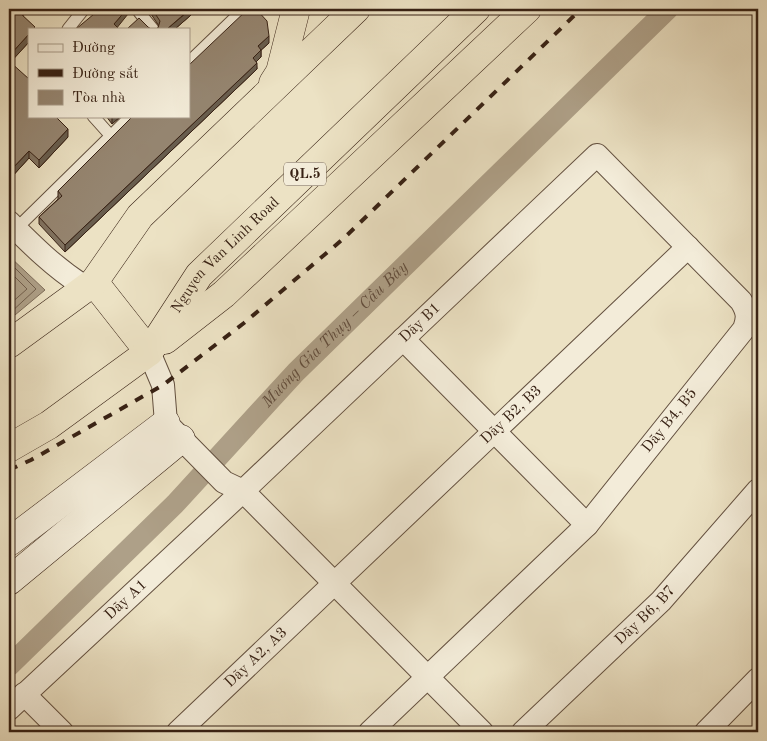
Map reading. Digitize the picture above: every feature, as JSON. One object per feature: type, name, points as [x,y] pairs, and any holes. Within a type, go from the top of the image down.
[{"type":"highway","points":[[263,97],[280,72],[296,9]]},
{"type":"highway","points":[[9,344],[94,282],[140,216],[356,9]]},
{"type":"highway","name":"Nguyen Van Linh Road","points":[[9,448],[48,425],[148,352],[200,275],[476,9]]},
{"type":"highway","points":[[94,282],[148,352],[224,294],[527,9]]},
{"type":"street","name":"Dãy B4, B5","points":[[370,732],[587,525],[744,329],[748,319],[747,310],[741,302],[597,155]]},
{"type":"street","name":"Dãy B1","points":[[234,487],[403,339],[597,155]]},
{"type":"street","points":[[12,225],[66,275],[82,285],[94,282]]},
{"type":"street","name":"Dãy B2, B3","points":[[334,583],[688,247]]},
{"type":"street","points":[[403,339],[587,525]]},
{"type":"street","points":[[148,352],[163,385],[179,437],[334,583],[482,732]]},
{"type":"street","points":[[9,542],[179,437]]},
{"type":"street","points":[[9,581],[179,437]]},
{"type":"street","name":"Dãy A1","points":[[17,701],[234,487]]},
{"type":"street","name":"Dãy B6, B7","points":[[523,732],[661,601],[758,490]]},
{"type":"street","name":"Dãy A2, A3","points":[[178,732],[334,583]]},
{"type":"street","points":[[706,732],[758,679]]},
{"type":"street","points":[[17,701],[62,732]]},
{"type":"lane","points":[[69,28],[84,9]]},
{"type":"lane","points":[[142,9],[139,12],[152,28]]},
{"type":"lane","points":[[190,61],[244,9]]},
{"type":"lane","points":[[96,118],[110,136]]},
{"type":"lane","points":[[12,225],[129,118]]},
{"type":"water","points":[[9,256],[45,290],[9,320]]},
{"type":"building","points":[[9,9],[22,9],[19,12],[35,27],[28,28],[28,35],[9,56]]},
{"type":"building","points":[[100,9],[127,9],[114,24],[118,28],[77,28]]},
{"type":"building","points":[[152,9],[190,9],[168,28],[158,28],[160,21]]},
{"type":"building","points":[[248,9],[256,9],[267,21],[269,36],[258,46],[261,50],[253,58],[257,63],[65,245],[39,217],[62,196],[58,191],[131,118],[190,118],[190,64]]},
{"type":"building","points":[[139,18],[150,28],[128,28]]},
{"type":"building","points":[[9,61],[28,78],[28,118],[57,118],[68,129],[39,160],[29,151],[9,172]]},
{"type":"waterway","name":"Mương Gia Thụy – Cầu Bây","points":[[9,666],[175,504],[296,372],[668,9]]},
{"type":"railway","points":[[9,470],[31,460],[163,385],[244,323],[343,239],[581,9]]}]
